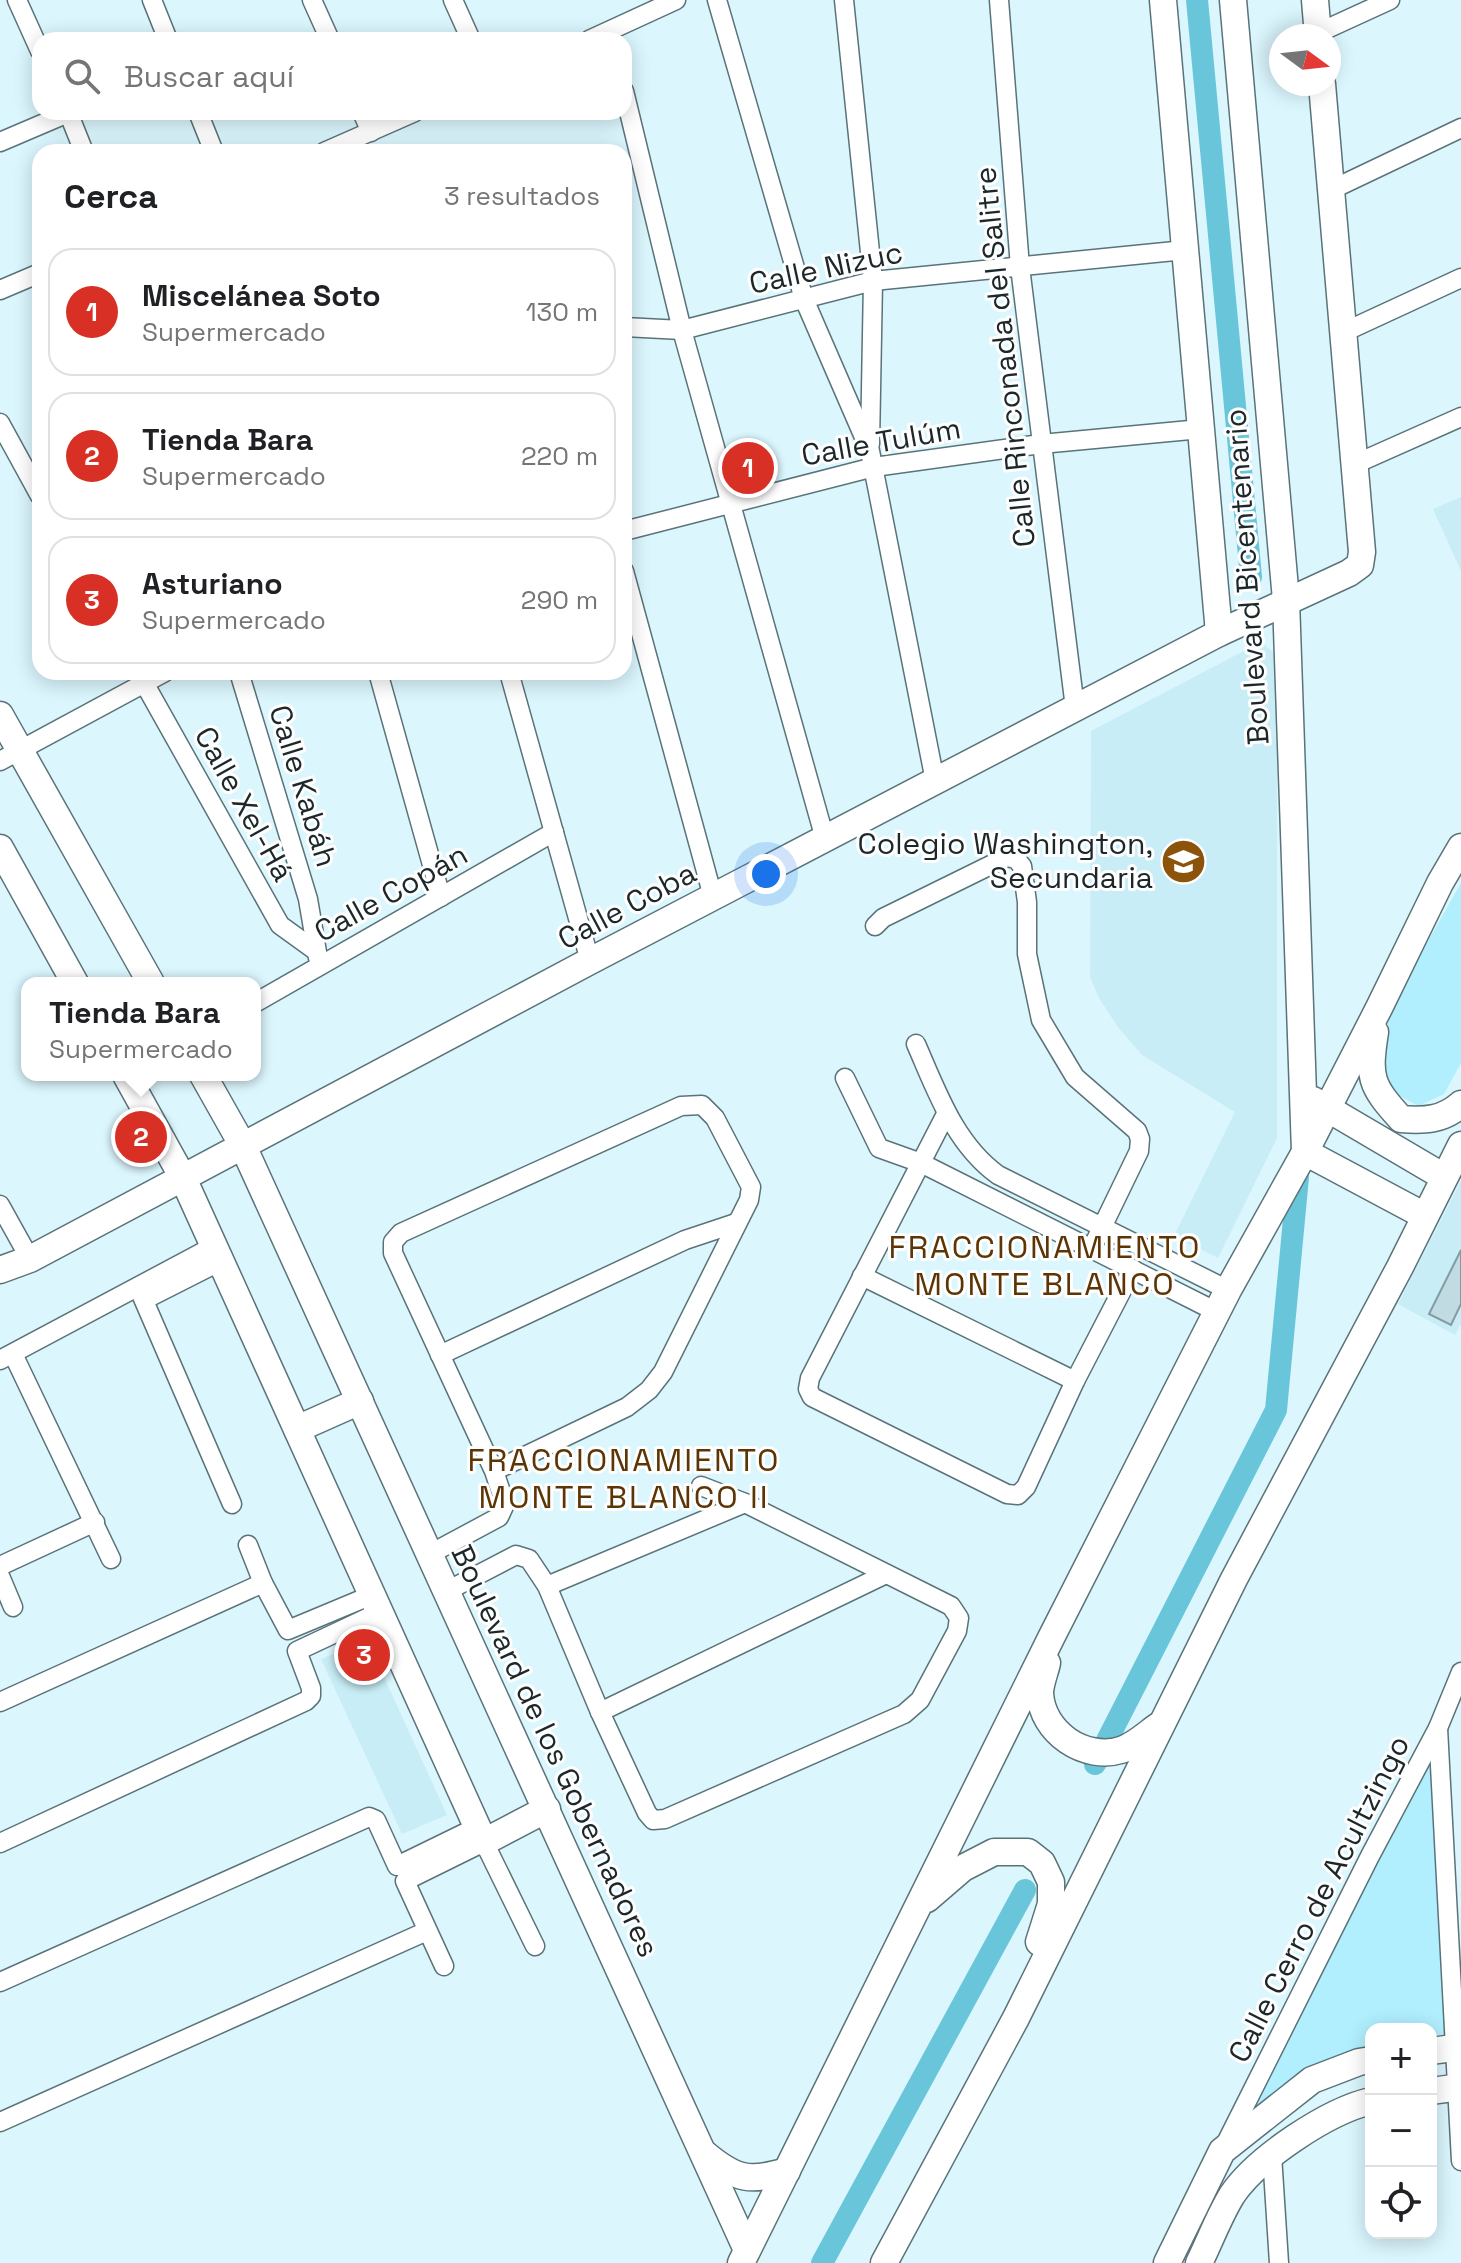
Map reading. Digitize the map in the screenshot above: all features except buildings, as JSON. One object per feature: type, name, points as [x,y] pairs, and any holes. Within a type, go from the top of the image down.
[{"type":"main road","name":"Boulevard Bicentenario","points":[[1163,0],[1219,633]]},
{"type":"main road","name":"Boulevard Bicentenario","points":[[1233,0],[1286,600],[1305,1152]]},
{"type":"main road","points":[[1315,0],[1317,24]]},
{"type":"main road","points":[[1323,96],[1353,465]]},
{"type":"main road","name":"Calle Coba","points":[[0,1270],[30,1259],[590,961],[1219,633],[1349,573],[1360,565],[1362,552],[1353,465]]},
{"type":"main road","points":[[0,715],[10,755],[147,977]]},
{"type":"main road","points":[[744,2256],[1222,1301],[1305,1152],[1461,847]]},
{"type":"main road","points":[[0,848],[72,977]]},
{"type":"main road","points":[[1379,1008],[1370,1065],[1379,1096],[1401,1119],[1428,1121],[1453,1111],[1461,1104]]},
{"type":"main road","points":[[129,1081],[183,1178],[481,1835],[547,1809]]},
{"type":"main road","name":"Boulevard de los Gobernadores","points":[[206,1081],[243,1146],[547,1809],[702,2152],[744,2256]]},
{"type":"main road","points":[[1303,1094],[1444,1177]]},
{"type":"main road","points":[[884,2263],[1016,2018],[1234,1579],[1461,1145]]},
{"type":"main road","points":[[1305,1152],[1425,1216]]},
{"type":"main road","points":[[297,1429],[360,1401]]},
{"type":"main road","points":[[1052,1636],[1040,1693],[1047,1716],[1059,1735],[1077,1746],[1103,1754],[1125,1749],[1162,1723]]},
{"type":"main road","points":[[917,1907],[963,1868],[994,1852],[1028,1852],[1042,1863],[1051,1882],[1051,1904],[1016,2018]]},
{"type":"main road","points":[[1167,2263],[1222,2151],[1312,2080],[1365,2061]]},
{"type":"main road","points":[[1199,2263],[1232,2195],[1251,2172],[1312,2126],[1365,2104]]},
{"type":"main road","points":[[702,2152],[720,2167],[751,2179],[787,2171]]},
{"type":"street","points":[[17,0],[32,33]]},
{"type":"street","points":[[152,0],[165,32]]},
{"type":"street","points":[[312,0],[326,32]]},
{"type":"street","points":[[453,0],[467,32]]},
{"type":"street","points":[[616,32],[676,0]]},
{"type":"street","points":[[717,0],[804,299],[872,459]]},
{"type":"street","points":[[844,0],[873,281],[872,459],[935,781]]},
{"type":"street","name":"Calle Rinconada del Salitre","points":[[999,0],[1020,267],[1075,708]]},
{"type":"street","points":[[1341,24],[1390,0]]},
{"type":"street","points":[[0,142],[52,120]]},
{"type":"street","points":[[71,120],[81,144]]},
{"type":"street","points":[[201,120],[211,144]]},
{"type":"street","points":[[366,120],[371,132]]},
{"type":"street","points":[[343,144],[397,120]]},
{"type":"street","points":[[631,120],[682,330],[825,839]]},
{"type":"street","points":[[1331,190],[1461,128]]},
{"type":"street","name":"Calle Nizuc","points":[[632,327],[682,330],[873,281],[1185,250]]},
{"type":"street","points":[[0,290],[32,276]]},
{"type":"street","points":[[1342,333],[1461,278]]},
{"type":"street","points":[[1353,465],[1461,417]]},
{"type":"street","points":[[0,423],[32,481]]},
{"type":"street","name":"Calle Tulúm","points":[[632,529],[872,459],[1201,429]]},
{"type":"street","points":[[632,600],[713,897]]},
{"type":"street","points":[[10,755],[138,680]]},
{"type":"street","name":"Calle Xel-Há","points":[[142,680],[280,925],[318,958]]},
{"type":"street","name":"Calle Kabáh","points":[[241,680],[308,899],[318,958]]},
{"type":"street","points":[[380,680],[441,897]]},
{"type":"street","points":[[511,680],[590,961]]},
{"type":"street","name":"Calle Copán","points":[[261,999],[318,958],[441,897],[554,832]]},
{"type":"street","points":[[875,926],[883,918],[1007,857],[1016,859],[1022,866],[1027,902],[1027,954],[1041,1020],[1075,1077],[1137,1131],[1140,1139],[1139,1151],[1092,1248]]},
{"type":"street","points":[[916,1044],[946,1114],[979,1162],[998,1175],[1101,1227],[1222,1301]]},
{"type":"street","points":[[845,1078],[879,1148],[921,1163],[1133,1269],[1222,1301]]},
{"type":"street","points":[[430,1554],[499,1517],[505,1504],[494,1471],[393,1253],[393,1242],[401,1233],[667,1112],[681,1106],[702,1105],[715,1118],[751,1187],[749,1200],[663,1372],[649,1390],[627,1407],[494,1471]]},
{"type":"street","points":[[946,1114],[810,1378],[808,1389],[812,1397],[1007,1494],[1018,1495],[1026,1487],[1075,1381],[1133,1269]]},
{"type":"street","points":[[0,1205],[30,1259]]},
{"type":"street","points":[[440,1355],[685,1240],[736,1223]]},
{"type":"street","points":[[111,1559],[95,1522],[7,1357],[218,1254]]},
{"type":"street","points":[[862,1276],[1075,1381]]},
{"type":"street","points":[[141,1294],[232,1504]]},
{"type":"street","points":[[447,1591],[516,1555],[529,1559],[547,1586],[600,1712],[653,1820],[665,1819],[904,1714],[920,1700],[957,1631],[959,1618],[951,1606],[745,1503],[701,1486]]},
{"type":"street","points":[[547,1586],[745,1503]]},
{"type":"street","points":[[0,1566],[95,1522]]},
{"type":"street","points":[[248,1545],[263,1583],[288,1630],[376,1604]]},
{"type":"street","points":[[600,1712],[886,1574]]},
{"type":"street","points":[[0,1576],[13,1607]]},
{"type":"street","points":[[0,1702],[263,1583]]},
{"type":"street","points":[[0,1843],[306,1701],[311,1696],[311,1688],[297,1651],[376,1604]]},
{"type":"street","name":"Calle Cerro de Acultzingo","points":[[1222,2151],[1438,1728],[1461,1672]]},
{"type":"street","points":[[1438,1728],[1450,2089],[1461,2161]]},
{"type":"street","points":[[0,1982],[369,1817],[376,1820],[444,1966]]},
{"type":"street","points":[[401,1873],[481,1835],[535,1946]]},
{"type":"street","points":[[0,2122],[427,1931]]},
{"type":"street","points":[[1272,2155],[1279,2263]]},
{"type":"shaded area","points":[[1461,497],[1461,571],[1433,509]]},
{"type":"shaded area","name":"Colegio Washington, Secundaria","points":[[1261,642],[1277,655],[1277,1138],[1218,1258],[1174,1236],[1235,1112],[1142,1055],[1118,1027],[1099,998],[1090,977],[1091,731]]},
{"type":"shaded area","points":[[1461,883],[1461,1063],[1444,1094],[1418,1106],[1388,1089],[1384,1055],[1390,1008]]},
{"type":"shaded area","points":[[1461,1181],[1461,1324],[1455,1335],[1398,1304]]},
{"type":"shaded area","points":[[367,1640],[447,1815],[402,1834],[321,1659]]},
{"type":"shaded area","points":[[1438,1728],[1455,2048],[1437,2050],[1437,2023],[1365,2023],[1365,2061],[1222,2150]]},
{"type":"waterway","points":[[1197,0],[1251,577]]},
{"type":"waterway","points":[[1095,1764],[1276,1410],[1298,1177]]},
{"type":"waterway","points":[[822,2263],[1025,1890]]},
{"type":"place","name":"Miscelánea Soto","points":[[748,468]]},
{"type":"place","name":"Colegio Washington, Secundaria","points":[[1184,861]]},
{"type":"place","name":"Tienda Bara","points":[[141,1137]]},
{"type":"place","name":"Asturiano","points":[[364,1655]]},
{"type":"district","name":"FRACCIONAMIENTO MONTE BLANCO","points":[[1045,1266]]},
{"type":"district","name":"FRACCIONAMIENTO MONTE BLANCO II","points":[[624,1478]]}]
